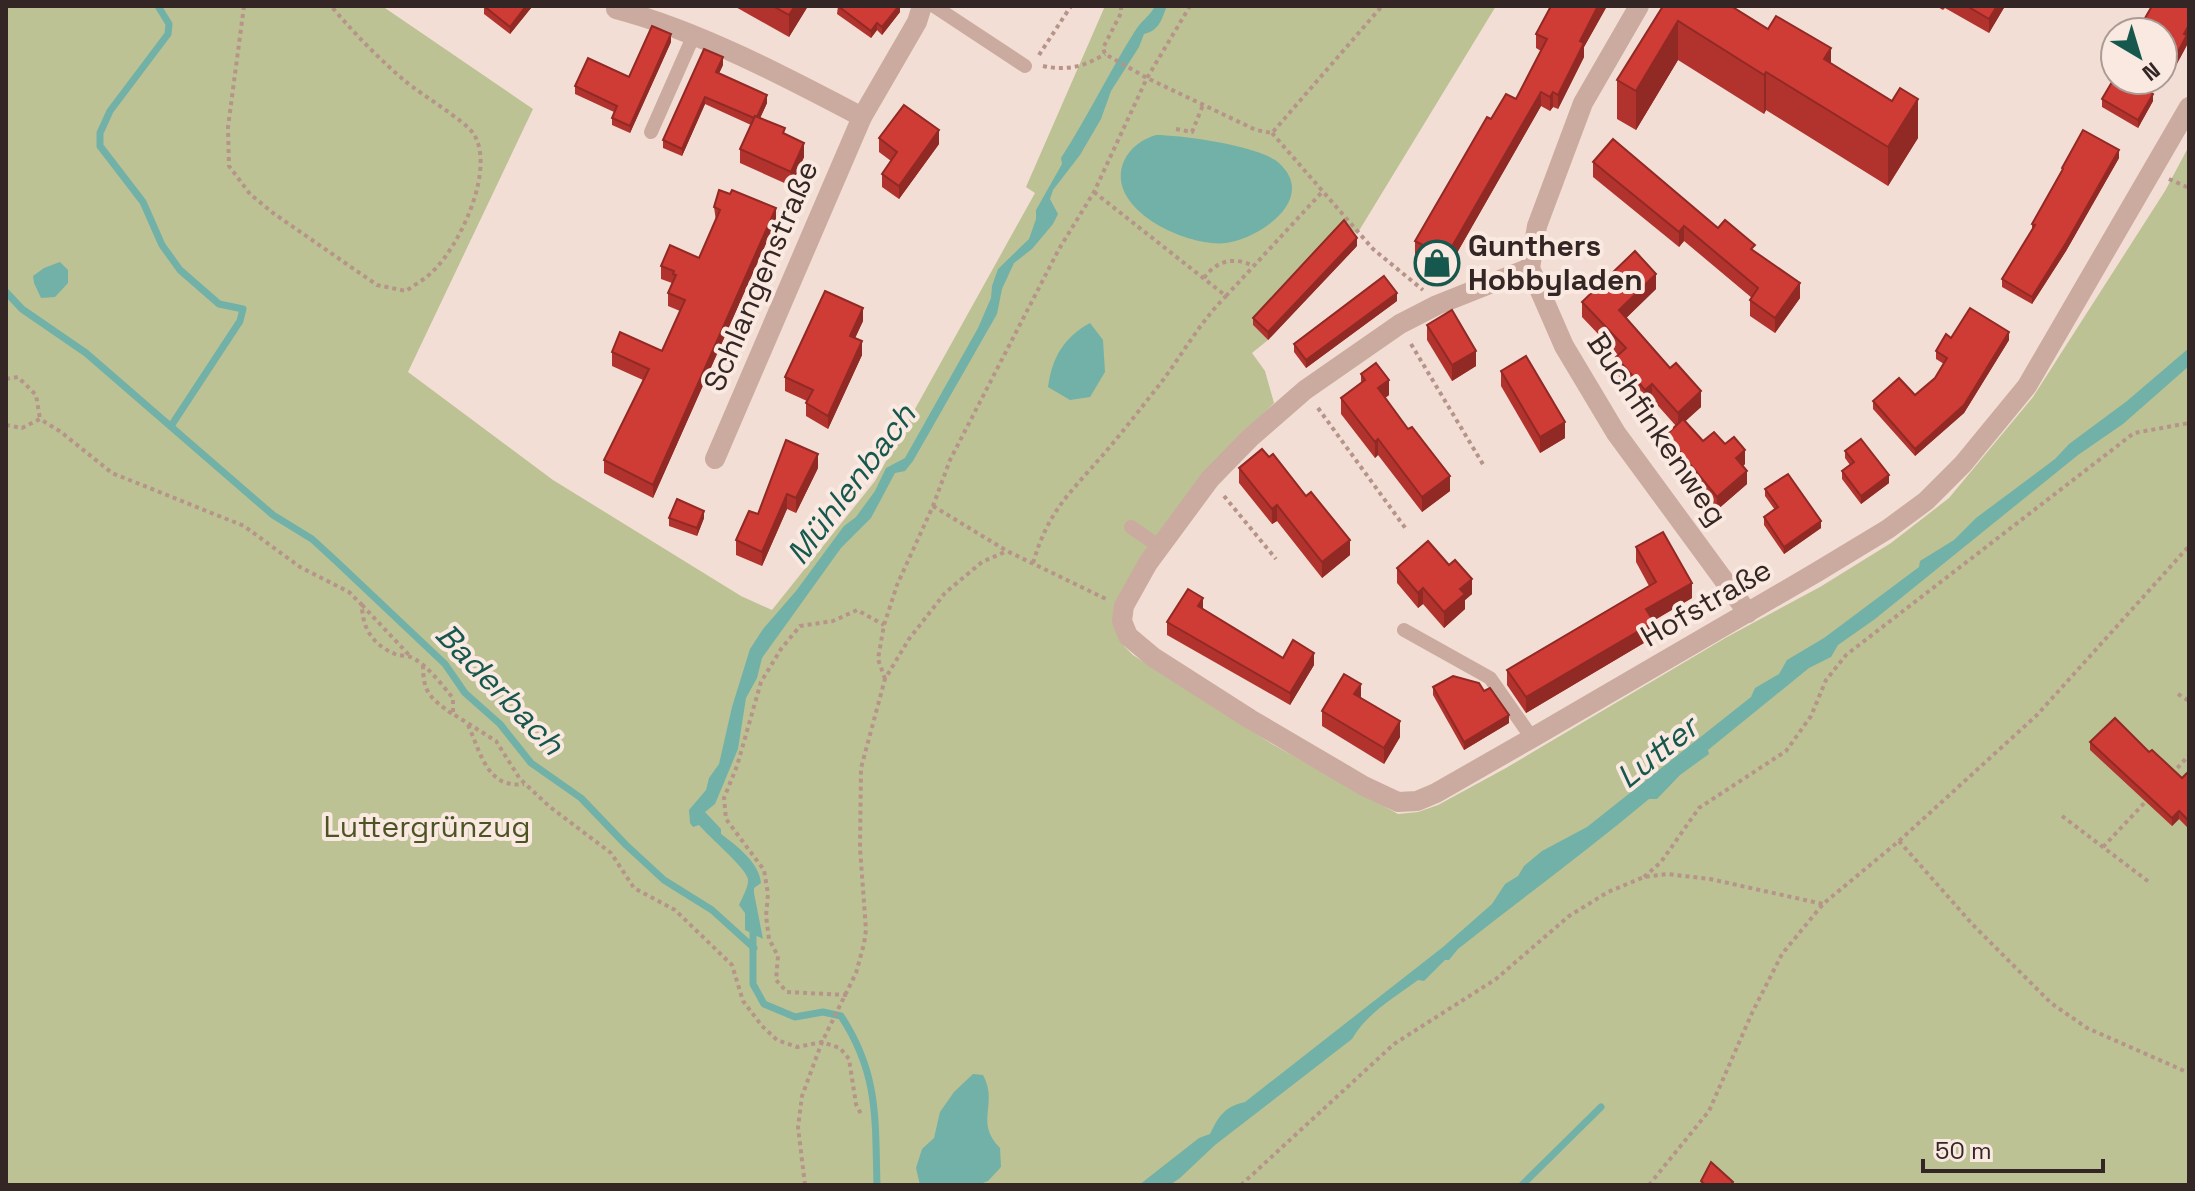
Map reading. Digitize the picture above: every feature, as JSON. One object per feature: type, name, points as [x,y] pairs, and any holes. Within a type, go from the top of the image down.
[{"type":"street","name":"Schlangenstraße","points":[[715,459],[862,117],[917,22],[922,6]]},
{"type":"street","points":[[1124,606],[1160,547],[1210,479],[1250,438],[1305,390],[1400,324],[1437,305],[1530,268],[1537,226],[1583,103],[1639,6]]},
{"type":"street","points":[[616,9],[650,18],[773,72],[862,117]]},
{"type":"street","name":"Hofstraße","points":[[1124,606],[1122,621],[1128,636],[1153,657],[1288,742],[1398,802],[1417,801],[1436,793],[1748,613],[1888,529],[1926,501],[1963,464],[2027,386],[2189,107]]},
{"type":"street","name":"Buchfinkenweg","points":[[1530,268],[1564,346],[1616,433],[1748,613]]},
{"type":"lane","points":[[934,6],[1025,66]]},
{"type":"lane","points":[[651,132],[693,37]]},
{"type":"lane","points":[[1131,527],[1160,547]]},
{"type":"lane","points":[[1404,630],[1490,678],[1532,738]]},
{"type":"path","points":[[244,6],[228,127],[229,166],[250,194],[273,213],[377,285],[406,291],[432,273],[458,238],[475,197],[482,159],[473,133],[405,81],[359,39],[331,6]]},
{"type":"path","points":[[1025,66],[1040,54],[1071,6]]},
{"type":"path","points":[[1121,6],[1121,13],[1103,48],[1105,54],[1203,105],[1256,130],[1272,133],[1373,249],[1437,305]]},
{"type":"path","points":[[885,679],[878,659],[884,625],[897,585],[950,460],[1059,249],[1094,192],[1147,78],[1190,6]]},
{"type":"path","points":[[1272,133],[1382,6]]},
{"type":"path","points":[[1025,66],[1038,63],[1044,67],[1066,69],[1090,63],[1105,54]]},
{"type":"path","points":[[1176,129],[1192,132],[1203,105]]},
{"type":"path","points":[[1033,563],[1041,535],[1054,511],[1134,418],[1197,334],[1209,313],[1323,191]]},
{"type":"path","points":[[1094,192],[1226,296]]},
{"type":"path","points":[[1203,278],[1214,266],[1225,261],[1253,266]]},
{"type":"path","points":[[1400,324],[1484,466]]},
{"type":"path","points":[[6,379],[18,377],[36,395],[40,419],[112,473],[244,526],[300,567],[349,592],[453,698],[453,714]]},
{"type":"path","points":[[1305,390],[1406,529]]},
{"type":"path","points":[[6,425],[22,428],[40,419]]},
{"type":"path","points":[[1644,877],[1661,862],[1699,808],[1786,751],[1811,716],[1826,680],[1846,655],[2134,433],[2189,423]]},
{"type":"path","points":[[1210,479],[1276,559]]},
{"type":"path","points":[[933,506],[1007,551],[1124,606]]},
{"type":"path","points":[[1649,1185],[1700,1126],[1782,954],[1823,904],[1899,841],[2037,715],[2189,546]]},
{"type":"path","points":[[805,1185],[799,1112],[802,1096],[822,1042],[856,973],[866,930],[860,848],[861,768],[885,679],[909,639],[945,593],[982,562],[1007,551]]},
{"type":"path","points":[[362,605],[362,620],[371,637],[393,653],[412,657]]},
{"type":"path","points":[[847,995],[787,992],[776,980],[778,956],[769,939],[764,870],[726,819],[724,798],[737,766],[761,682],[781,649],[800,626],[833,621],[857,610],[884,625]]},
{"type":"path","points":[[423,665],[423,684],[432,698],[496,741],[520,779],[550,807],[611,853],[634,888],[675,910],[732,965],[743,1001],[777,1040],[797,1047],[822,1042],[840,1048],[849,1059],[856,1104],[862,1116]]},
{"type":"path","points":[[2178,694],[2189,701]]},
{"type":"path","points":[[467,723],[484,762],[495,778],[511,786],[526,784]]},
{"type":"path","points":[[2168,778],[2189,755]]},
{"type":"path","points":[[2103,847],[2157,790]]},
{"type":"path","points":[[2062,816],[2149,882]]},
{"type":"path","points":[[1899,841],[1973,925],[2051,1003],[2087,1028],[2189,1073]]},
{"type":"path","points":[[1241,1185],[1394,1044],[1496,979],[1569,916],[1608,892],[1644,877],[1667,874],[1710,879],[1823,904]]},
{"type":"green space","name":"Luttergrünzug","points":[[6,6],[382,6],[533,109],[408,372],[553,480],[741,596],[772,610],[875,481],[1035,193],[1026,187],[1105,6],[1496,6],[1357,234],[1347,225],[1253,325],[1268,340],[1252,353],[1265,371],[1274,403],[1227,451],[1131,574],[1124,646],[1133,655],[1272,744],[1398,814],[1418,812],[1438,805],[1506,768],[1727,637],[1820,587],[1891,543],[1949,498],[2033,397],[2165,191],[2189,146],[2189,1185],[6,1185]]},
{"type":"water","points":[[1155,6],[1167,6],[1159,24],[1144,34],[1111,91],[1101,119],[1080,155],[1053,190],[1050,199],[1058,214],[1053,224],[1032,249],[1014,263],[1002,289],[997,314],[913,461],[905,471],[895,473],[871,518],[841,548],[762,658],[757,678],[746,698],[738,749],[715,804],[705,812],[721,829],[721,834],[756,868],[761,883],[754,888],[754,893],[763,939],[745,930],[745,913],[739,905],[747,885],[746,874],[699,825],[693,827],[689,810],[706,790],[709,778],[719,764],[750,649],[844,526],[856,517],[875,491],[886,468],[905,458],[978,328],[991,298],[998,269],[1029,239],[1036,210],[1062,164],[1061,158],[1135,31]]},
{"type":"water","points":[[1156,135],[1220,143],[1270,157],[1289,177],[1292,190],[1288,203],[1268,225],[1240,240],[1210,243],[1171,232],[1137,209],[1126,195],[1121,179],[1124,161],[1130,152]]},
{"type":"water","points":[[60,262],[68,270],[68,283],[55,297],[41,298],[33,276]]},
{"type":"water","points":[[1090,323],[1103,340],[1105,372],[1090,397],[1070,400],[1048,387],[1050,377],[1060,350],[1073,335]]},
{"type":"water","points":[[2189,348],[2189,366],[2123,424],[2078,455],[1875,619],[1838,645],[1831,657],[1809,668],[1708,750],[1709,754],[1680,775],[1657,799],[1649,799],[1458,949],[1424,981],[1418,980],[1382,1006],[1365,1021],[1352,1039],[1215,1145],[1180,1178],[1170,1185],[1139,1185],[1199,1138],[1210,1134],[1219,1117],[1227,1110],[1245,1102],[1443,947],[1492,904],[1505,884],[1518,876],[1524,866],[1542,851],[1587,827],[1751,697],[1755,688],[1779,674],[1787,660],[1824,638],[1919,567],[1920,561],[1954,540],[1976,518],[2055,459],[2069,444],[2127,401]]},
{"type":"water","points":[[973,1074],[983,1075],[987,1085],[987,1121],[992,1139],[1000,1148],[1001,1167],[988,1181],[978,1185],[920,1185],[916,1168],[922,1149],[934,1138],[940,1112],[954,1092]]},
{"type":"building","points":[[484,6],[526,6],[510,27]]},
{"type":"building","points":[[773,6],[795,6],[789,15]]},
{"type":"building","points":[[838,6],[899,6],[882,27],[877,23],[871,31]]},
{"type":"building","points":[[1551,6],[1598,6],[1558,95],[1553,92],[1550,97],[1541,92],[1446,257],[1415,241],[1487,117],[1491,119],[1506,94],[1516,99],[1547,39],[1536,34]]},
{"type":"building","points":[[1663,6],[1731,6],[1768,29],[1776,16],[1831,48],[1824,59],[1892,101],[1900,88],[1918,99],[1888,147],[1678,21],[1636,91],[1617,80]]},
{"type":"building","points":[[1967,6],[1997,6],[1989,19]]},
{"type":"building","points":[[2152,6],[2189,6],[2189,25],[2184,34],[2187,35],[2179,50],[2179,16],[2146,16]]},
{"type":"building","points":[[652,26],[671,34],[630,126],[612,118],[617,106],[575,86],[588,58],[629,77]]},
{"type":"building","points":[[704,49],[723,57],[716,72],[767,95],[754,118],[705,97],[682,149],[663,140]]},
{"type":"building","points":[[2104,96],[2152,96],[2138,120],[2102,99]]},
{"type":"building","points":[[904,105],[939,130],[899,186],[882,174],[897,152],[879,138]]},
{"type":"building","points":[[755,116],[785,128],[783,133],[804,143],[791,172],[740,149]]},
{"type":"building","points":[[2083,130],[2119,150],[2032,297],[2002,279],[2035,225],[2032,224]]},
{"type":"building","points":[[1613,139],[1718,228],[1725,220],[1755,245],[1751,249],[1800,283],[1775,318],[1750,300],[1758,288],[1684,226],[1679,232],[1593,162]]},
{"type":"building","points":[[719,190],[730,194],[732,190],[776,208],[653,485],[604,460],[649,369],[612,352],[620,332],[662,351],[685,300],[668,293],[676,275],[674,271],[661,266],[670,245],[699,258],[720,210],[714,207]]},
{"type":"building","points":[[1344,220],[1357,238],[1268,332],[1253,318]]},
{"type":"building","points":[[1635,251],[1656,274],[1619,310],[1670,368],[1676,363],[1701,391],[1678,413],[1652,384],[1645,390],[1616,357],[1626,348],[1582,302]]},
{"type":"building","points":[[1384,276],[1397,293],[1306,360],[1294,344]]},
{"type":"building","points":[[825,291],[863,308],[850,336],[862,341],[828,416],[806,403],[813,390],[785,377]]},
{"type":"building","points":[[1970,308],[2009,332],[1964,405],[1915,449],[1873,401],[1899,378],[1915,395],[1935,378],[1947,358],[1936,351],[1946,334],[1951,338]]},
{"type":"building","points":[[1452,310],[1476,351],[1452,365],[1427,325]]},
{"type":"building","points":[[1526,356],[1565,422],[1540,437],[1501,371]]},
{"type":"building","points":[[1376,363],[1389,380],[1378,388],[1408,429],[1412,427],[1450,476],[1422,497],[1378,439],[1375,442],[1341,398],[1365,380],[1361,374]]},
{"type":"building","points":[[1683,419],[1703,441],[1714,432],[1725,444],[1734,437],[1745,450],[1736,458],[1747,471],[1717,497],[1666,435]]},
{"type":"building","points":[[1861,439],[1889,475],[1861,496],[1842,471],[1854,462],[1845,451]]},
{"type":"building","points":[[786,440],[818,454],[796,498],[787,494],[762,552],[736,540],[749,511],[758,514]]},
{"type":"building","points":[[1262,449],[1269,457],[1273,454],[1306,496],[1311,492],[1350,540],[1322,562],[1277,505],[1272,509],[1239,468]]},
{"type":"building","points":[[1788,474],[1821,521],[1784,547],[1764,517],[1778,507],[1765,489]]},
{"type":"building","points":[[677,499],[704,511],[697,528],[669,518]]},
{"type":"building","points":[[1663,532],[1692,583],[1646,609],[1654,622],[1526,697],[1507,670],[1656,582],[1636,547]]},
{"type":"building","points":[[1428,541],[1449,565],[1455,560],[1472,579],[1460,589],[1465,594],[1444,612],[1423,588],[1418,593],[1397,568]]},
{"type":"building","points":[[1188,589],[1203,598],[1198,606],[1283,658],[1293,640],[1314,653],[1290,693],[1167,622]]},
{"type":"building","points":[[1344,674],[1361,684],[1354,694],[1400,721],[1384,748],[1322,711]]},
{"type":"building","points":[[1453,676],[1479,683],[1484,691],[1490,688],[1509,715],[1464,742],[1433,687]]},
{"type":"building","points":[[2115,718],[2149,752],[2152,750],[2182,778],[2189,774],[2189,821],[2179,811],[2172,818],[2090,742]]},
{"type":"building","points":[[1711,1162],[1733,1182],[1731,1185],[1705,1185],[1701,1181]]},
{"type":"waterway","points":[[158,6],[169,24],[168,34],[110,111],[100,133],[100,146],[143,202],[162,245],[180,270],[219,304],[243,309],[240,321],[171,426]]},
{"type":"waterway","name":"Baderbach","points":[[6,292],[22,309],[86,353],[273,515],[312,539],[445,664],[465,693],[500,724],[531,763],[581,798],[664,880],[712,910],[754,948]]},
{"type":"waterway","name":"Baderbach","points":[[753,928],[753,984],[764,1004],[795,1017],[823,1012],[841,1016],[853,1037],[869,1078],[876,1139],[877,1185]]},
{"type":"waterway","points":[[1522,1185],[1601,1107]]},
{"type":"place","name":"Gunthers Hobbyladen","points":[[1437,263]]},
{"type":"water label","name":"Mühlenbach","points":[[851,484]]},
{"type":"water label","name":"Lutter","points":[[1657,752]]}]
